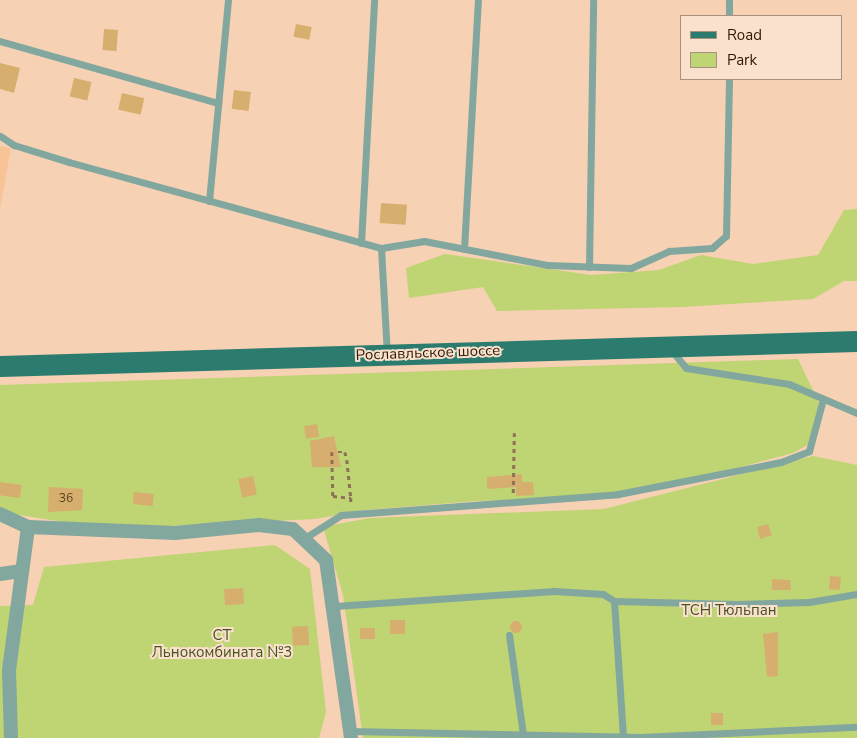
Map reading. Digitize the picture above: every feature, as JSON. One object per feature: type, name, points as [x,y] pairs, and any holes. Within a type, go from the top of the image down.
[{"type":"main road","name":"Рославльское шоссе","points":[[0,366],[857,341]]},
{"type":"street","points":[[0,514],[28,527],[175,533],[259,524],[293,529],[326,560],[335,606],[350,735]]},
{"type":"street","points":[[11,738],[4,670],[28,527]]},
{"type":"street","points":[[0,574],[22,571]]},
{"type":"lane","points":[[209,201],[228,0]]},
{"type":"lane","points":[[361,243],[374,0]]},
{"type":"lane","points":[[464,249],[478,0]]},
{"type":"lane","points":[[589,267],[594,0]]},
{"type":"lane","points":[[729,0],[729,15]]},
{"type":"lane","points":[[0,41],[218,102]]},
{"type":"lane","points":[[0,136],[14,145],[69,162],[381,248],[424,241],[547,265],[631,268],[669,251],[712,248],[726,236],[729,80]]},
{"type":"lane","points":[[381,248],[387,354]]},
{"type":"lane","points":[[668,346],[686,368],[789,384],[857,414]]},
{"type":"lane","points":[[303,539],[341,515],[618,494],[781,462],[810,451],[823,399]]},
{"type":"lane","points":[[335,606],[554,591],[590,592],[614,601],[718,604],[809,602],[857,594]]},
{"type":"lane","points":[[614,601],[623,737]]},
{"type":"lane","points":[[509,634],[523,734]]},
{"type":"lane","points":[[350,735],[698,736],[857,727]]},
{"type":"path","points":[[512,502],[514,433]]},
{"type":"path","points":[[332,452],[330,454],[334,469],[333,496],[350,498]]},
{"type":"path","points":[[338,452],[345,452],[347,460],[351,514]]},
{"type":"shaded area","points":[[0,146],[11,148],[0,209]]},
{"type":"green space","points":[[857,209],[857,281],[844,281],[813,299],[682,307],[497,311],[483,287],[409,298],[406,268],[445,254],[591,275],[659,270],[701,255],[753,264],[818,255],[844,210]]},
{"type":"green space","points":[[798,359],[822,409],[809,444],[793,453],[726,471],[602,497],[477,501],[365,510],[315,519],[108,529],[7,513],[0,509],[0,385]]},
{"type":"green space","name":"ТСН Тюльпан","points":[[813,456],[857,465],[857,738],[363,738],[343,595],[323,527],[369,518],[604,509]]},
{"type":"green space","name":"СТ Льнокомбината №3","points":[[275,545],[310,569],[326,712],[319,738],[0,738],[0,606],[33,605],[44,567]]},
{"type":"building","points":[[296,24],[312,27],[309,40],[294,37]]},
{"type":"building","points":[[104,29],[118,30],[117,51],[103,50]]},
{"type":"building","points":[[0,63],[20,68],[14,93],[0,89]]},
{"type":"building","points":[[74,78],[92,82],[87,101],[70,97]]},
{"type":"building","points":[[234,90],[251,92],[249,111],[232,109]]},
{"type":"building","points":[[122,93],[144,98],[141,115],[118,110]]},
{"type":"building","points":[[381,203],[407,205],[406,225],[380,223]]},
{"type":"building","points":[[317,424],[319,437],[306,439],[304,426]]},
{"type":"building","points":[[334,436],[341,467],[312,467],[310,441]]},
{"type":"building","points":[[522,474],[522,482],[533,482],[534,495],[516,496],[516,487],[487,489],[487,477]]},
{"type":"building","points":[[253,476],[257,495],[242,498],[238,479]]},
{"type":"building","points":[[0,482],[22,485],[20,498],[0,495]]},
{"type":"building","points":[[49,487],[83,489],[82,510],[48,512]]},
{"type":"building","points":[[134,492],[154,494],[153,506],[133,504]]},
{"type":"building","points":[[768,524],[772,535],[760,539],[757,527]]},
{"type":"building","points":[[830,576],[841,577],[840,590],[829,589]]},
{"type":"building","points":[[772,579],[790,580],[791,590],[772,590]]},
{"type":"building","points":[[243,588],[244,604],[225,605],[224,589]]},
{"type":"building","points":[[390,620],[405,620],[405,634],[390,634]]},
{"type":"building","points":[[518,621],[521,622],[521,632],[514,633],[511,632],[510,625],[511,622]]},
{"type":"building","points":[[308,626],[309,645],[293,646],[292,627]]},
{"type":"building","points":[[360,628],[375,628],[375,639],[360,639]]},
{"type":"building","points":[[778,632],[778,676],[767,677],[763,634]]},
{"type":"building","points":[[711,713],[723,713],[723,725],[711,725]]}]
